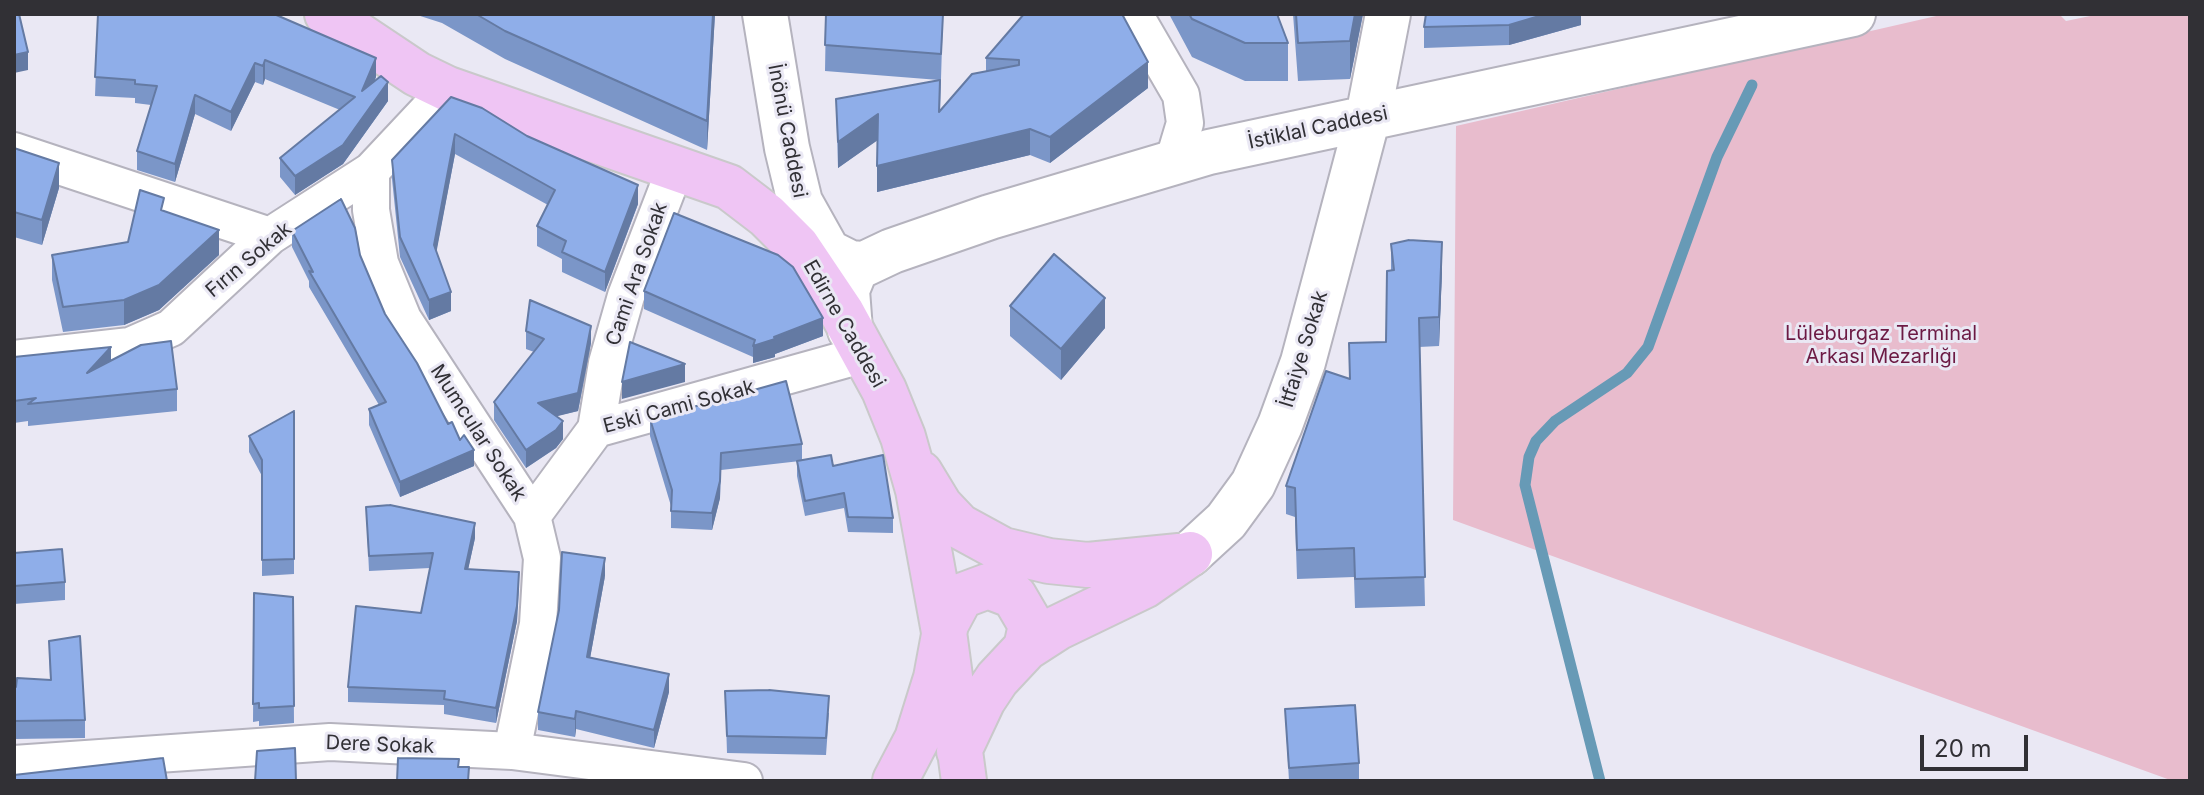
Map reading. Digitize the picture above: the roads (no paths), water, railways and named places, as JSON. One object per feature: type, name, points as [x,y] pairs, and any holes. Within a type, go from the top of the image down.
[{"type":"main road","name":"Edirne Caddesi","points":[[327,14],[417,74],[448,89],[721,184],[767,216],[797,246],[858,342],[903,437],[918,490],[944,632],[957,770]]},
{"type":"main road","name":"İnönü Caddesi","points":[[765,14],[798,197],[817,237],[835,257],[862,264]]},
{"type":"main road","name":"İtfaiye Sokak","points":[[957,770],[990,690],[1026,648],[1057,628],[1144,586],[1190,554],[1226,521],[1253,484],[1280,425],[1303,362],[1368,117],[1388,14]]},
{"type":"main road","name":"İstiklal Caddesi","points":[[862,264],[990,217],[1173,163],[1303,130],[1842,15]]},
{"type":"main road","points":[[721,184],[745,182],[765,171],[778,150],[783,124]]},
{"type":"main road","points":[[1303,130],[1332,145],[1350,182]]},
{"type":"main road","points":[[858,342],[847,290],[853,273],[862,264]]},
{"type":"main road","points":[[903,437],[940,506],[959,526],[1003,550],[1049,561],[1088,565],[1190,554]]},
{"type":"main road","points":[[895,781],[923,721],[944,632],[961,596],[981,586],[996,587],[1014,596],[1026,612],[1031,630],[1026,648]]},
{"type":"street","points":[[1134,14],[1181,95],[1185,123],[1173,163]]},
{"type":"street","name":"Fırın Sokak","points":[[14,359],[130,346],[171,328],[270,236],[371,171],[448,89]]},
{"type":"street","points":[[14,151],[270,236]]},
{"type":"street","name":"Cami Ara Sokak","points":[[596,429],[607,363],[626,296],[675,169]]},
{"type":"street","name":"Mumcular Sokak","points":[[371,171],[371,210],[380,263],[403,319],[532,516],[542,558],[538,624],[512,751]]},
{"type":"street","name":"Eski Cami Sokak","points":[[532,516],[596,429],[858,342]]},
{"type":"street","name":"Dere Sokak","points":[[14,764],[330,742],[512,751],[744,781]]},
{"type":"waterway","points":[[1600,781],[1525,485],[1529,457],[1536,441],[1555,421],[1627,373],[1648,347],[1717,157],[1752,85]]},
{"type":"park label","name":"Lüleburgaz Terminal Arkası Mezarlığı","points":[[1881,346]]}]
